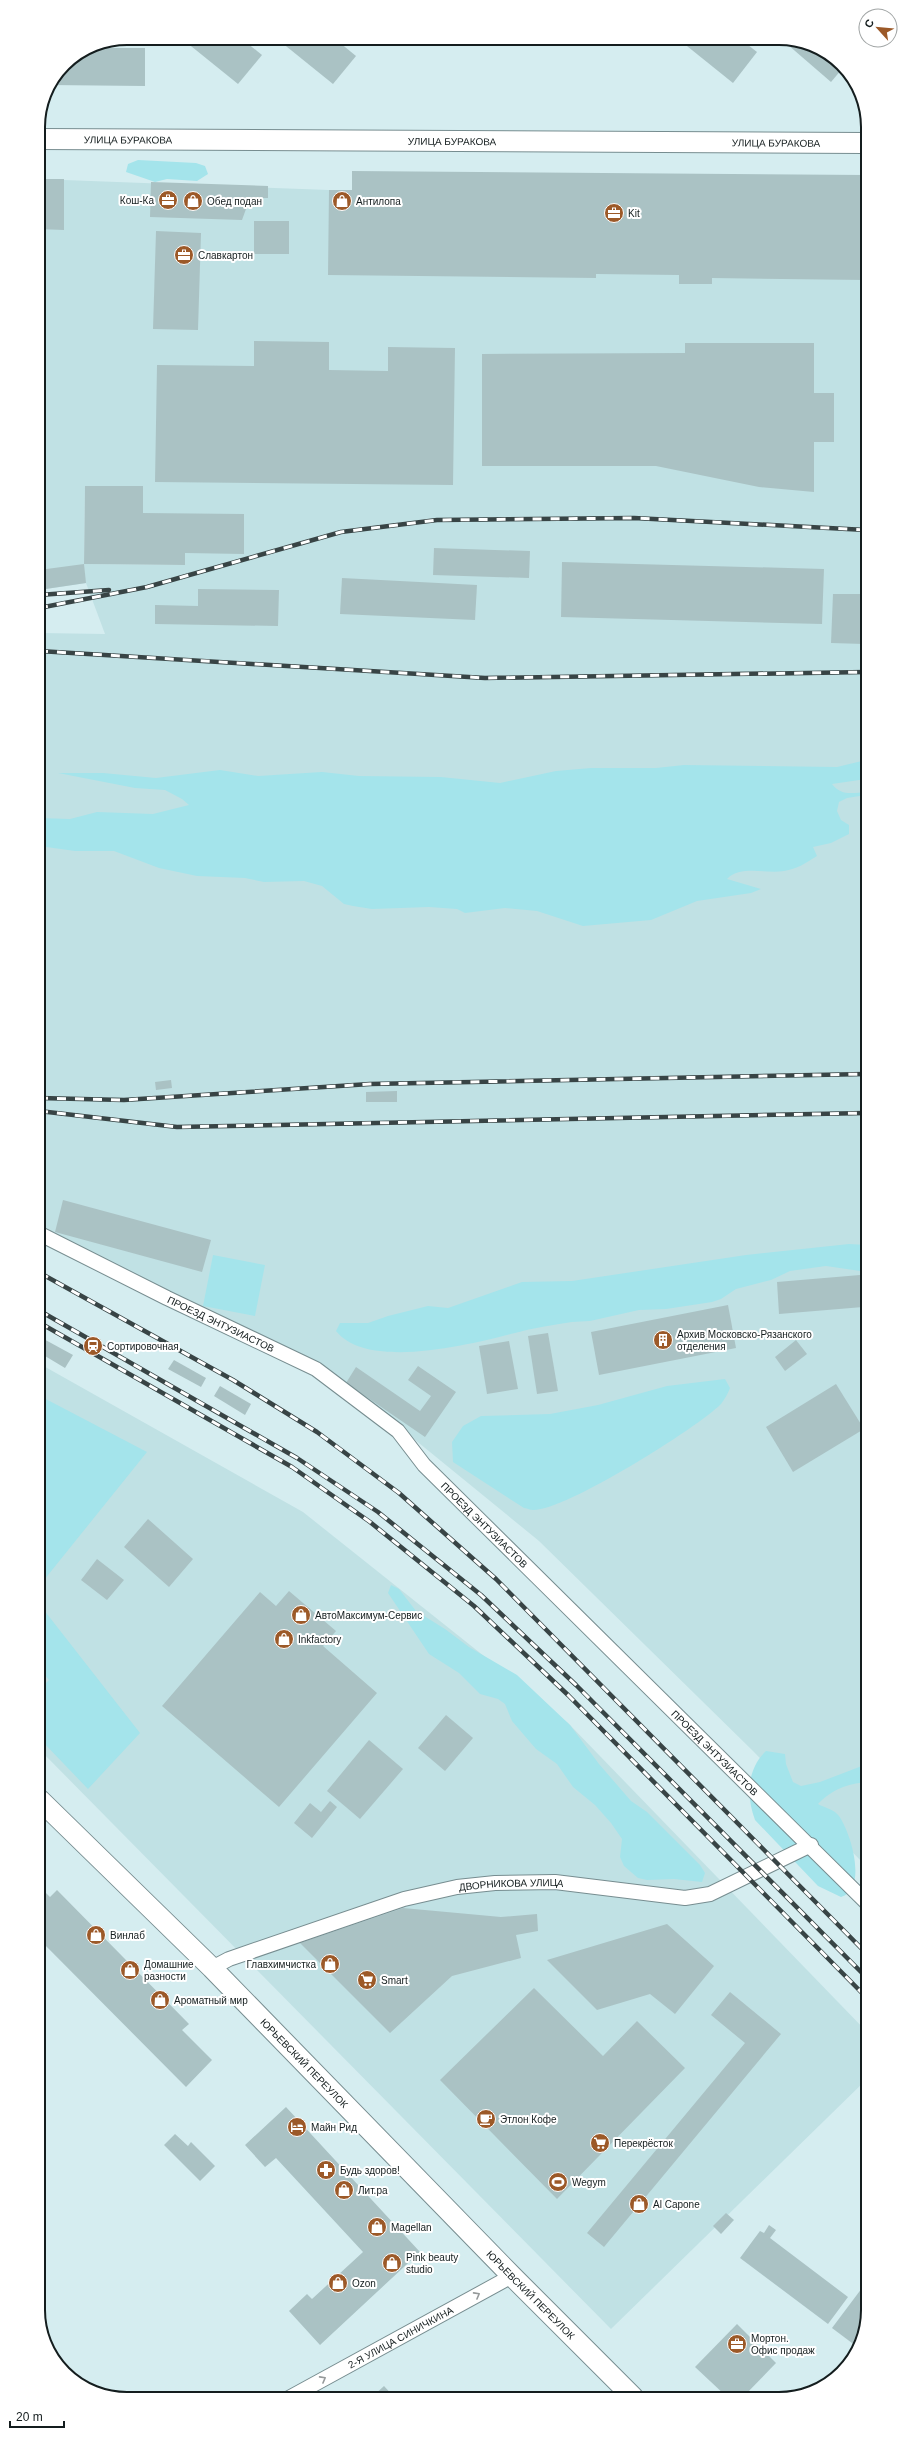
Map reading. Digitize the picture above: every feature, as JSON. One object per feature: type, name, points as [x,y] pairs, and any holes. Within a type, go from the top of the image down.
[{"type":"street","name":"УЛИЦА БУРАКОВА","points":[[45,138],[861,143]]},
{"type":"street","name":"ПРОЕЗД ЭНТУЗИАСТОВ","points":[[45,1237],[166,1298],[316,1368],[398,1431],[424,1465],[861,1896]]},
{"type":"street","name":"ЮРЬЕВСКИЙ ПЕРЕУЛОК","points":[[45,1805],[212,1968],[627,2392]]},
{"type":"street","name":"ДВОРНИКОВА УЛИЦА","points":[[212,1968],[229,1959],[404,1899],[457,1887],[495,1883],[555,1882],[685,1898],[710,1894],[811,1845]]},
{"type":"street","name":"2-Я УЛИЦА СИНИЧКИНА","points":[[300,2392],[512,2276]]},
{"type":"shaded area","points":[[138,160],[196,163],[205,166],[208,174],[197,181],[167,179],[155,182],[126,172],[128,164]]},
{"type":"shaded area","points":[[45,179],[329,190],[861,195],[861,1861],[753,1751],[539,1541],[403,1430],[323,1370],[45,1235],[45,633],[105,634],[86,583],[45,589]],"holes":[[[85,486],[143,486],[143,513],[244,553],[185,553],[185,565],[84,564]]]},
{"type":"shaded area","points":[[861,761],[861,780],[832,784],[835,788],[843,792],[861,792],[861,796],[847,798],[839,802],[837,811],[841,820],[849,825],[849,834],[831,843],[813,847],[817,856],[793,869],[777,872],[739,872],[727,879],[761,889],[751,893],[697,901],[651,920],[583,926],[537,911],[505,908],[465,913],[457,909],[429,907],[372,909],[344,904],[322,886],[304,881],[264,882],[245,878],[197,876],[159,868],[114,851],[75,851],[45,847],[45,818],[70,819],[97,812],[153,814],[189,805],[182,799],[165,790],[135,788],[58,773],[103,773],[156,778],[220,770],[258,776],[322,772],[359,776],[441,777],[500,783],[556,771],[591,768],[656,768],[684,765],[837,767]]},
{"type":"shaded area","points":[[849,1244],[861,1245],[861,1271],[826,1266],[790,1271],[771,1280],[736,1289],[721,1299],[712,1302],[666,1309],[639,1310],[590,1321],[572,1322],[536,1328],[448,1348],[395,1352],[371,1350],[351,1343],[336,1331],[340,1323],[368,1323],[388,1316],[428,1306],[448,1308],[522,1282],[572,1281],[746,1255]]},
{"type":"shaded area","points":[[213,1255],[265,1265],[255,1316],[203,1306]]},
{"type":"shaded area","points":[[45,1367],[303,1512],[568,1723],[861,2026],[861,2085],[611,2329],[45,1755]]},
{"type":"shaded area","points":[[725,1379],[730,1388],[721,1404],[686,1431],[600,1483],[549,1507],[533,1510],[524,1508],[453,1462],[452,1442],[463,1426],[481,1416],[550,1414],[598,1405],[667,1386]]},
{"type":"shaded area","points":[[45,1399],[147,1452],[45,1579]]},
{"type":"shaded area","points":[[391,1585],[399,1589],[416,1611],[445,1629],[469,1647],[517,1675],[570,1725],[599,1764],[631,1801],[647,1812],[700,1865],[705,1873],[702,1882],[674,1879],[647,1880],[638,1878],[624,1866],[620,1857],[622,1839],[611,1823],[595,1805],[573,1787],[557,1764],[536,1749],[512,1721],[505,1704],[498,1699],[480,1694],[459,1673],[429,1654],[388,1593]]},
{"type":"shaded area","points":[[45,1611],[140,1733],[88,1789],[45,1744],[45,1684],[49,1680],[45,1675]]},
{"type":"shaded area","points":[[766,1751],[785,1754],[786,1764],[793,1782],[801,1786],[820,1782],[861,1766],[861,1783],[840,1788],[818,1804],[832,1810],[839,1816],[844,1824],[852,1847],[855,1860],[854,1883],[849,1892],[841,1897],[818,1886],[755,1820],[750,1802],[750,1783],[755,1766]]},
{"type":"building","points":[[190,45],[250,45],[262,55],[238,84]]},
{"type":"building","points":[[285,45],[343,45],[356,56],[333,84]]},
{"type":"building","points":[[686,45],[748,45],[757,52],[733,83]]},
{"type":"building","points":[[789,46],[811,51],[829,62],[840,72],[831,82]]},
{"type":"building","points":[[106,48],[145,48],[145,86],[57,85],[73,65],[95,51]]},
{"type":"building","points":[[352,171],[861,175],[861,280],[712,278],[712,284],[679,284],[679,275],[596,274],[596,278],[328,275],[329,190],[352,190]]},
{"type":"building","points":[[45,179],[64,179],[64,230],[45,229]]},
{"type":"building","points":[[151,182],[268,186],[268,198],[250,198],[242,220],[150,217]]},
{"type":"building","points":[[254,221],[289,221],[289,254],[254,254]]},
{"type":"building","points":[[156,231],[201,233],[198,330],[153,329]]},
{"type":"building","points":[[254,341],[329,342],[329,370],[388,371],[388,347],[455,348],[453,485],[155,482],[157,365],[254,366]]},
{"type":"building","points":[[685,343],[814,343],[814,393],[834,393],[834,442],[814,442],[814,492],[759,487],[656,466],[482,466],[482,354],[685,353]]},
{"type":"building","points":[[85,486],[143,486],[143,513],[244,514],[244,554],[185,553],[185,565],[84,564]]},
{"type":"building","points":[[434,548],[530,551],[529,578],[433,575]]},
{"type":"building","points":[[562,562],[824,569],[822,624],[561,617]]},
{"type":"building","points":[[84,564],[86,583],[45,589],[45,569]]},
{"type":"building","points":[[342,578],[477,585],[475,620],[340,614]]},
{"type":"building","points":[[198,589],[279,590],[278,626],[155,624],[155,605],[198,606]]},
{"type":"building","points":[[833,594],[861,594],[861,644],[831,643]]},
{"type":"building","points":[[171,1080],[172,1088],[156,1090],[155,1082]]},
{"type":"building","points":[[397,1091],[397,1102],[366,1102],[366,1092]]},
{"type":"building","points":[[63,1200],[211,1240],[202,1272],[55,1232]]},
{"type":"building","points":[[860,1275],[861,1307],[779,1314],[777,1282]]},
{"type":"building","name":"Архив Московско-Рязанского отделения","points":[[728,1305],[736,1348],[599,1375],[591,1332]]},
{"type":"building","points":[[548,1333],[558,1391],[537,1394],[528,1336]]},
{"type":"building","points":[[45,1340],[73,1355],[65,1368],[45,1356]]},
{"type":"building","points":[[796,1340],[807,1354],[785,1371],[775,1357]]},
{"type":"building","points":[[509,1341],[518,1389],[487,1394],[479,1346]]},
{"type":"building","points":[[174,1360],[206,1378],[201,1387],[168,1369]]},
{"type":"building","points":[[418,1366],[456,1392],[425,1437],[346,1383],[356,1367],[420,1411],[431,1396],[408,1380]]},
{"type":"building","points":[[836,1384],[861,1424],[861,1431],[793,1472],[766,1427]]},
{"type":"building","points":[[220,1386],[251,1404],[245,1415],[214,1396]]},
{"type":"building","points":[[148,1519],[193,1559],[169,1587],[124,1547]]},
{"type":"building","points":[[97,1559],[124,1580],[107,1600],[81,1580]]},
{"type":"building","points":[[289,1591],[336,1631],[323,1646],[377,1693],[279,1807],[162,1706],[260,1592],[276,1606]]},
{"type":"building","points":[[446,1715],[473,1738],[445,1771],[418,1748]]},
{"type":"building","points":[[369,1740],[403,1769],[360,1819],[327,1791]]},
{"type":"building","points":[[330,1801],[337,1807],[312,1838],[294,1823],[310,1803],[321,1812]]},
{"type":"building","points":[[57,1890],[189,2024],[182,2030],[212,2060],[186,2087],[45,1945],[45,1892],[50,1897]]},
{"type":"building","points":[[403,1908],[501,1917],[537,1914],[538,1931],[516,1935],[521,1958],[452,1976],[390,2033],[300,1943]]},
{"type":"building","points":[[667,1924],[714,1966],[675,2014],[650,1994],[597,2010],[547,1960]]},
{"type":"building","points":[[534,1988],[603,2056],[637,2021],[685,2068],[557,2199],[440,2080]]},
{"type":"building","points":[[730,1992],[781,2034],[604,2247],[587,2233],[745,2043],[711,2015]]},
{"type":"building","points":[[286,2107],[420,2252],[320,2345],[289,2311],[307,2294],[312,2299],[363,2252],[276,2158],[265,2167],[245,2145]]},
{"type":"building","points":[[175,2134],[188,2146],[191,2142],[215,2166],[200,2181],[164,2145]]},
{"type":"building","points":[[726,2213],[734,2220],[721,2234],[713,2226]]},
{"type":"building","points":[[769,2225],[776,2230],[770,2238],[848,2297],[828,2324],[740,2258],[760,2231],[764,2233]]},
{"type":"building","points":[[861,2289],[861,2316],[857,2337],[854,2344],[832,2328]]},
{"type":"building","name":"Мортон. Офис продаж","points":[[737,2324],[776,2363],[748,2392],[722,2392],[695,2367]]},
{"type":"building","points":[[384,2386],[390,2392],[378,2392]]},
{"type":"railway","points":[[45,607],[147,587],[341,532],[437,520],[634,518],[861,530]]},
{"type":"railway","points":[[45,595],[109,590]]},
{"type":"railway","points":[[45,651],[485,678],[861,672]]},
{"type":"railway","points":[[45,1098],[124,1100],[370,1084],[861,1074]]},
{"type":"railway","points":[[45,1112],[177,1127],[861,1113]]},
{"type":"railway","points":[[45,1276],[233,1380],[317,1432],[399,1493],[496,1579],[861,1948]]},
{"type":"railway","points":[[45,1314],[297,1458],[378,1512],[481,1595],[576,1685],[861,1972]]},
{"type":"railway","points":[[45,1326],[292,1467],[370,1522],[474,1606],[568,1695],[861,1992]]},
{"type":"place","name":"Кош-Ка","points":[[168,200]]},
{"type":"place","name":"Обед подан","points":[[193,201]]},
{"type":"place","name":"Антилопа","points":[[342,201]]},
{"type":"place","name":"Kit","points":[[614,213]]},
{"type":"place","name":"Славкартон","points":[[184,255]]},
{"type":"place","name":"Архив Московско-Рязанского отделения","points":[[663,1340]]},
{"type":"place","name":"Сортировочная","points":[[93,1346]]},
{"type":"place","name":"АвтоМаксимум-Сервиc","points":[[301,1615]]},
{"type":"place","name":"Inkfactory","points":[[284,1639]]},
{"type":"place","name":"Винлаб","points":[[96,1935]]},
{"type":"place","name":"Главхимчистка","points":[[330,1964]]},
{"type":"place","name":"Домашние разности","points":[[130,1970]]},
{"type":"place","name":"Smart","points":[[367,1980]]},
{"type":"place","name":"Ароматный мир","points":[[160,2000]]},
{"type":"place","name":"Этлон Кофе","points":[[486,2119]]},
{"type":"place","name":"Майн Рид","points":[[297,2127]]},
{"type":"place","name":"Перекрёсток","points":[[600,2143]]},
{"type":"place","name":"Будь здоров!","points":[[326,2170]]},
{"type":"place","name":"Wegym","points":[[558,2182]]},
{"type":"place","name":"Лит.ра","points":[[344,2190]]},
{"type":"place","name":"Al Capone","points":[[639,2204]]},
{"type":"place","name":"Magellan","points":[[377,2227]]},
{"type":"place","name":"Pink beauty studio","points":[[392,2263]]},
{"type":"place","name":"Ozon","points":[[338,2283]]},
{"type":"place","name":"Мортон. Офис продаж","points":[[737,2344]]}]
